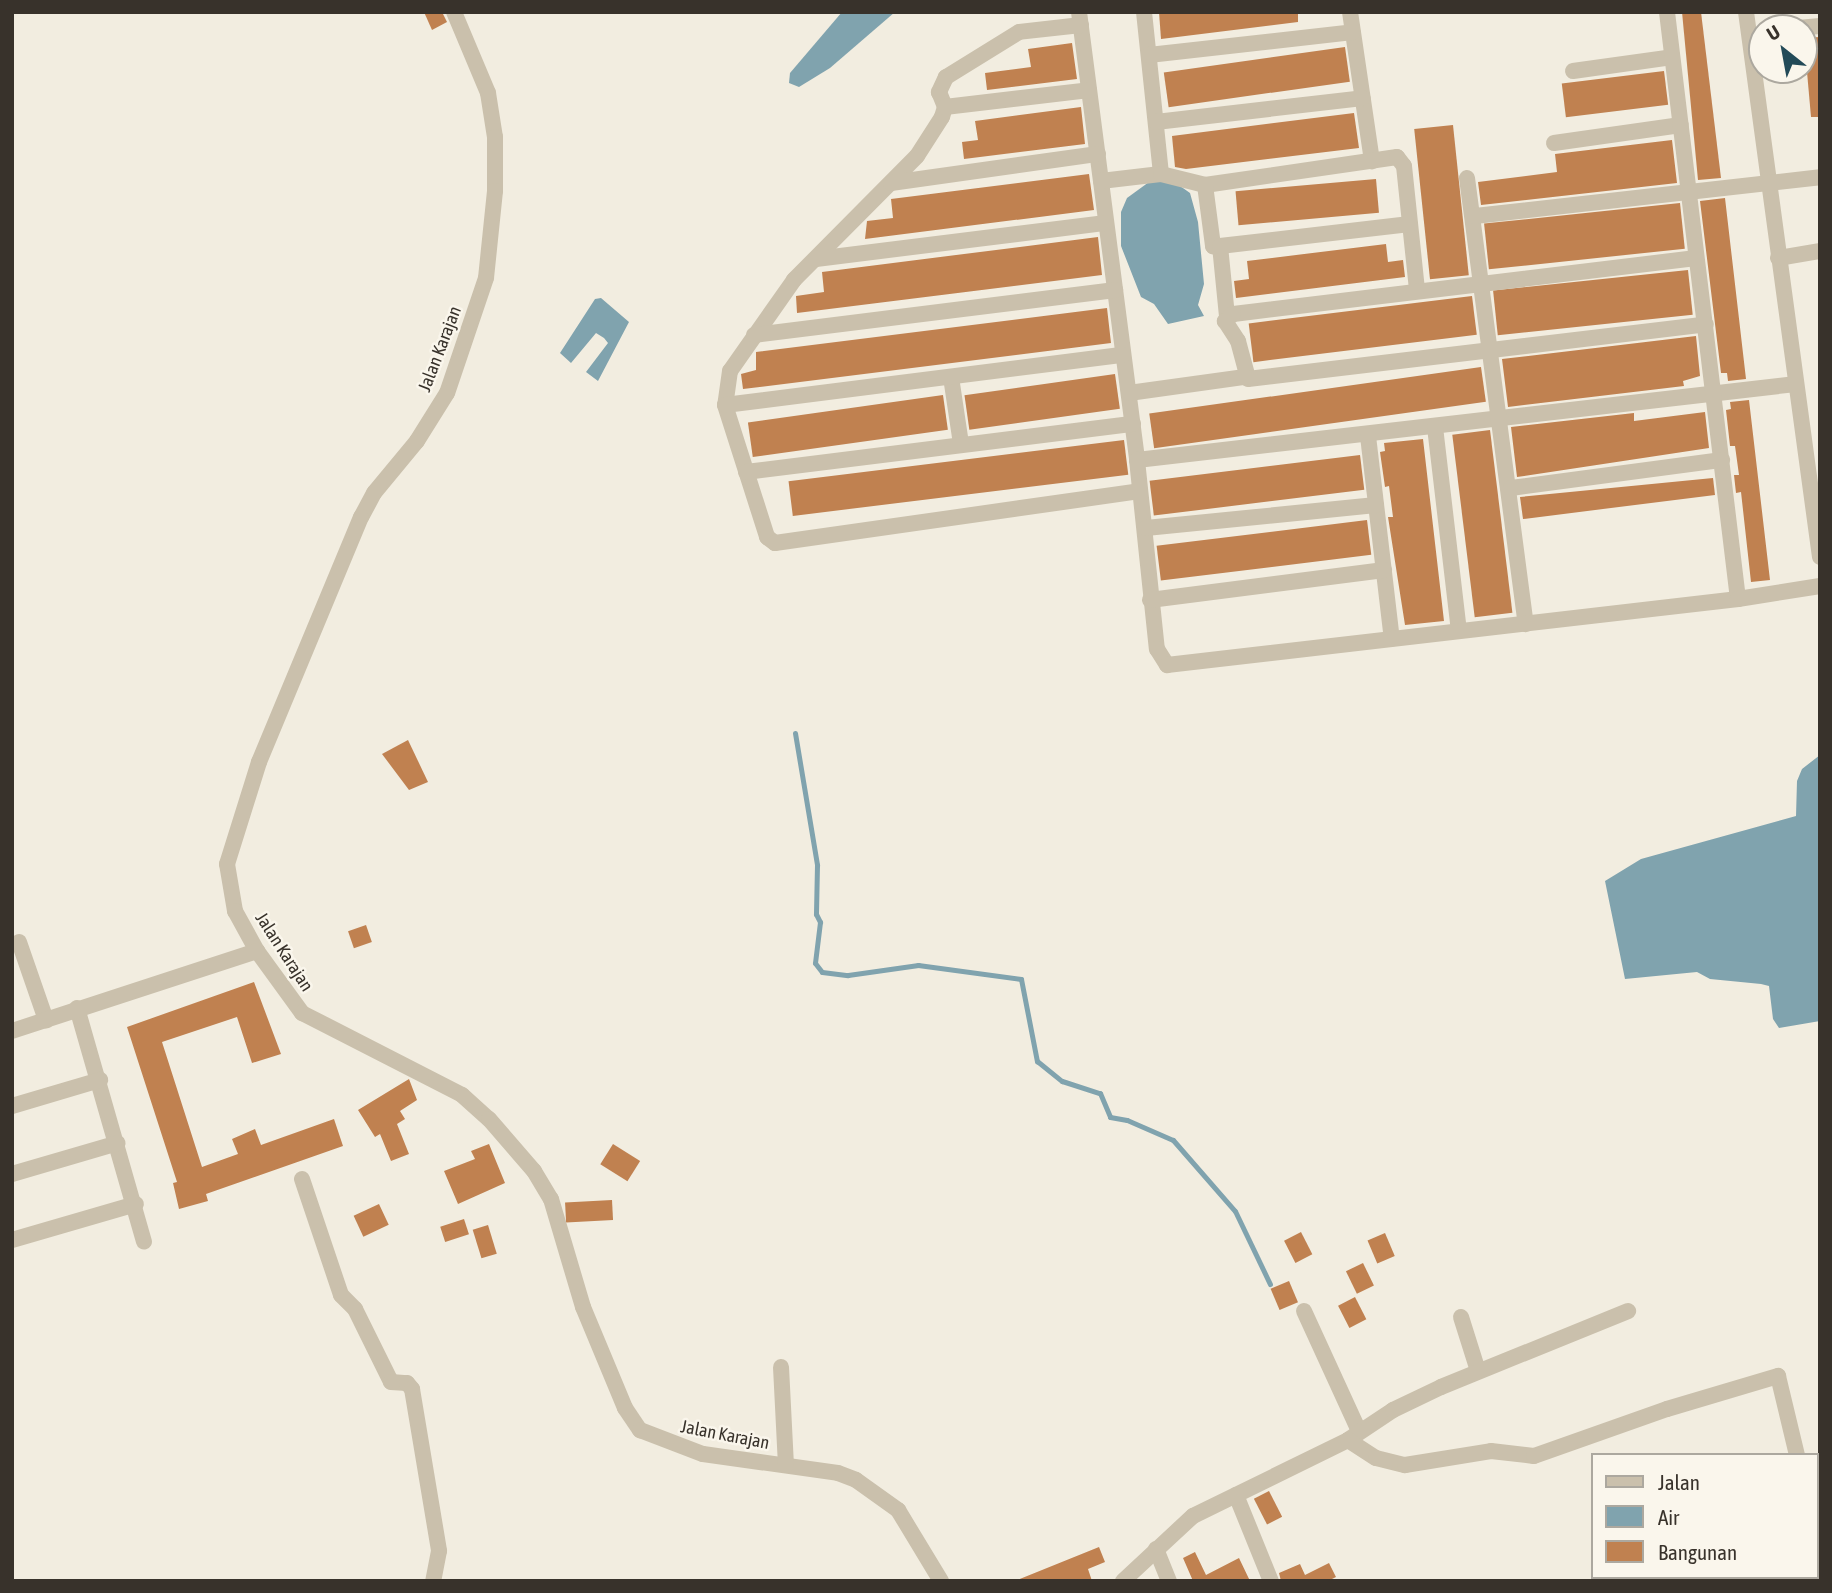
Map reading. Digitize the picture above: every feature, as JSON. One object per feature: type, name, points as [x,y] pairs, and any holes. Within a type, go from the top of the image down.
[{"type":"street","name":"Jalan Karajan","points":[[454,12],[488,93],[495,136],[495,191],[486,278],[447,393],[417,441],[374,493],[361,517],[231,839],[228,890],[257,951],[302,1013],[462,1095],[534,1171],[551,1199],[583,1307],[625,1408],[640,1430],[703,1454],[838,1473],[887,1499],[941,1581]]},
{"type":"street","points":[[1144,12],[1161,174]]},
{"type":"street","points":[[1350,12],[1372,161]]},
{"type":"street","points":[[1667,12],[1738,599]]},
{"type":"street","points":[[1139,491],[775,544],[767,537],[726,405],[730,371],[794,280],[917,156],[945,107],[940,86],[961,66],[1019,32],[1080,19],[1133,424],[1139,491],[1146,528],[1150,600],[1157,649],[1167,665],[1738,599],[1820,586]]},
{"type":"street","points":[[1149,55],[1353,32]]},
{"type":"street","points":[[1573,71],[1672,57]]},
{"type":"street","points":[[1760,84],[1768,182],[1820,557]]},
{"type":"street","points":[[945,107],[1089,90]]},
{"type":"street","points":[[1156,122],[1363,97]]},
{"type":"street","points":[[1554,143],[1681,125]]},
{"type":"street","points":[[891,183],[1098,154]]},
{"type":"street","points":[[1101,181],[1161,174],[1205,185],[1397,157],[1404,166],[1416,290]]},
{"type":"street","points":[[1475,216],[1820,177]]},
{"type":"street","points":[[1467,178],[1475,216],[1482,282],[1503,418],[1526,624]]},
{"type":"street","points":[[1205,185],[1213,246],[1410,223]]},
{"type":"street","points":[[816,260],[1106,223]]},
{"type":"street","points":[[1220,246],[1227,316],[1225,322],[1238,341],[1245,377]]},
{"type":"street","points":[[1778,258],[1820,251]]},
{"type":"street","points":[[1227,316],[1416,290],[1696,258]]},
{"type":"street","points":[[754,335],[1115,290]]},
{"type":"street","points":[[1129,393],[1245,377],[1706,324]]},
{"type":"street","points":[[726,405],[1123,355]]},
{"type":"street","points":[[951,377],[961,444]]},
{"type":"street","points":[[1137,460],[1368,436],[1796,384]]},
{"type":"street","points":[[746,472],[1133,424]]},
{"type":"street","points":[[1434,427],[1459,631]]},
{"type":"street","points":[[1368,436],[1392,639]]},
{"type":"street","points":[[1511,488],[1722,460]]},
{"type":"street","points":[[1146,528],[1376,505]]},
{"type":"street","points":[[1150,600],[1384,570]]},
{"type":"street","points":[[19,942],[46,1020]]},
{"type":"street","points":[[12,1031],[257,951]]},
{"type":"street","points":[[77,1008],[136,1204],[144,1242]]},
{"type":"street","points":[[12,1106],[100,1080]]},
{"type":"street","points":[[12,1174],[117,1143]]},
{"type":"street","points":[[302,1179],[341,1295],[355,1309],[391,1382],[407,1383],[412,1389],[439,1551],[433,1581]]},
{"type":"street","points":[[12,1240],[136,1204]]},
{"type":"street","points":[[1304,1311],[1353,1436],[1376,1458],[1405,1465],[1491,1451],[1534,1456],[1667,1409],[1778,1377],[1797,1453]]},
{"type":"street","points":[[1124,1581],[1193,1516],[1353,1436],[1393,1410],[1478,1371],[1628,1311]]},
{"type":"street","points":[[1461,1317],[1478,1371]]},
{"type":"street","points":[[781,1367],[786,1465]]},
{"type":"street","points":[[1236,1495],[1272,1581]]},
{"type":"street","points":[[1156,1549],[1169,1581]]},
{"type":"water","points":[[842,12],[895,12],[830,68],[799,87],[789,83],[790,73]]},
{"type":"water","points":[[1173,181],[1190,193],[1198,222],[1204,284],[1198,305],[1204,316],[1168,324],[1154,304],[1141,297],[1121,246],[1121,212],[1127,198],[1149,182]]},
{"type":"water","points":[[601,298],[629,322],[598,381],[586,372],[608,343],[604,338],[596,333],[571,363],[560,353],[595,299]]},
{"type":"water","points":[[1820,755],[1820,1021],[1779,1028],[1773,1019],[1769,986],[1761,984],[1710,979],[1697,972],[1625,979],[1605,881],[1641,859],[1796,816],[1797,781],[1802,769]]},
{"type":"building","points":[[424,12],[442,12],[447,22],[432,30]]},
{"type":"building","points":[[1159,12],[1298,12],[1298,22],[1161,39]]},
{"type":"building","points":[[1682,12],[1701,12],[1721,178],[1698,180]]},
{"type":"building","points":[[1818,37],[1820,117],[1811,117],[1808,84],[1818,84]]},
{"type":"building","points":[[1072,43],[1077,79],[987,90],[985,73],[1031,67],[1028,49]]},
{"type":"building","points":[[1345,47],[1350,82],[1169,107],[1164,72]]},
{"type":"building","points":[[1664,71],[1668,105],[1566,117],[1562,84]]},
{"type":"building","points":[[1081,107],[1085,144],[964,159],[962,142],[978,140],[975,121]]},
{"type":"building","points":[[1354,113],[1359,148],[1186,169],[1175,167],[1172,136]]},
{"type":"building","points":[[1453,125],[1469,275],[1430,279],[1414,129]]},
{"type":"building","points":[[1672,140],[1677,183],[1481,205],[1478,182],[1557,172],[1555,154]]},
{"type":"building","points":[[1089,174],[1094,210],[865,239],[867,221],[893,218],[891,199]]},
{"type":"building","points":[[1376,179],[1379,213],[1238,225],[1236,191]]},
{"type":"building","points":[[1725,198],[1746,379],[1728,381],[1727,373],[1721,373],[1700,201]]},
{"type":"building","points":[[1680,203],[1685,249],[1489,269],[1484,224]]},
{"type":"building","points":[[1098,237],[1102,275],[797,313],[796,296],[824,292],[822,272]]},
{"type":"building","points":[[1386,244],[1388,262],[1403,260],[1405,277],[1236,298],[1234,281],[1249,279],[1247,261]]},
{"type":"building","points":[[1688,270],[1693,315],[1498,335],[1493,290]]},
{"type":"building","points":[[1472,296],[1477,335],[1253,362],[1249,323]]},
{"type":"building","points":[[1107,308],[1111,343],[743,389],[741,374],[756,370],[756,352]]},
{"type":"building","points":[[1696,336],[1700,376],[1683,381],[1684,386],[1508,407],[1502,359]]},
{"type":"building","points":[[1481,367],[1486,402],[1154,448],[1149,414]]},
{"type":"building","points":[[1115,374],[1120,409],[969,430],[964,395]]},
{"type":"building","points":[[943,395],[948,430],[753,457],[748,422]]},
{"type":"building","points":[[1749,400],[1770,580],[1751,582],[1741,492],[1736,493],[1734,475],[1739,475],[1735,446],[1730,446],[1726,410],[1731,409],[1730,402]]},
{"type":"building","points":[[1705,412],[1709,448],[1517,477],[1511,427],[1634,413],[1634,421]]},
{"type":"building","points":[[1490,430],[1512,613],[1475,617],[1452,435]]},
{"type":"building","points":[[1423,439],[1444,621],[1405,625],[1388,517],[1393,517],[1389,486],[1385,487],[1380,452],[1385,451],[1384,443]]},
{"type":"building","points":[[1124,440],[1128,475],[793,516],[789,481]]},
{"type":"building","points":[[1360,455],[1364,490],[1154,516],[1150,481]]},
{"type":"building","points":[[1713,478],[1715,495],[1523,519],[1520,497]]},
{"type":"building","points":[[1367,520],[1371,555],[1161,581],[1157,546]]},
{"type":"building","points":[[408,740],[428,782],[409,790],[382,754]]},
{"type":"building","points":[[366,925],[372,942],[354,948],[348,931]]},
{"type":"building","points":[[254,982],[281,1054],[252,1063],[237,1017],[162,1042],[202,1167],[238,1154],[232,1139],[255,1129],[261,1145],[334,1119],[343,1146],[206,1194],[208,1201],[179,1209],[173,1183],[177,1182],[127,1027]]},
{"type":"building","points":[[409,1079],[417,1100],[400,1111],[405,1119],[397,1124],[409,1154],[391,1161],[380,1134],[375,1137],[358,1110]]},
{"type":"building","points":[[489,1144],[505,1183],[458,1204],[444,1171],[475,1159],[471,1151]]},
{"type":"building","points":[[613,1144],[640,1161],[627,1181],[600,1164]]},
{"type":"building","points":[[612,1200],[613,1220],[566,1222],[565,1202]]},
{"type":"building","points":[[379,1204],[389,1225],[363,1237],[354,1216]]},
{"type":"building","points":[[464,1219],[469,1234],[445,1242],[440,1227]]},
{"type":"building","points":[[488,1225],[497,1254],[481,1258],[473,1230]]},
{"type":"building","points":[[1301,1232],[1312,1254],[1295,1263],[1284,1241]]},
{"type":"building","points":[[1385,1233],[1395,1256],[1377,1263],[1368,1240]]},
{"type":"building","points":[[1363,1263],[1374,1285],[1357,1294],[1346,1271]]},
{"type":"building","points":[[1289,1281],[1298,1302],[1280,1310],[1271,1289]]},
{"type":"building","points":[[1355,1297],[1366,1319],[1349,1328],[1338,1306]]},
{"type":"building","points":[[1269,1491],[1282,1517],[1267,1525],[1254,1499]]},
{"type":"building","points":[[1099,1547],[1105,1562],[1088,1569],[1092,1581],[1015,1581]]},
{"type":"building","points":[[1195,1552],[1206,1575],[1239,1558],[1250,1581],[1193,1581],[1183,1558]]},
{"type":"building","points":[[1329,1563],[1336,1577],[1328,1581],[1281,1581],[1279,1573],[1300,1564],[1305,1575]]},
{"type":"waterway","points":[[795,733],[817,865],[816,914],[820,922],[815,963],[822,972],[848,975],[918,965],[1021,979],[1037,1061],[1062,1081],[1100,1093],[1110,1117],[1127,1120],[1173,1140],[1235,1211],[1270,1284]]}]
